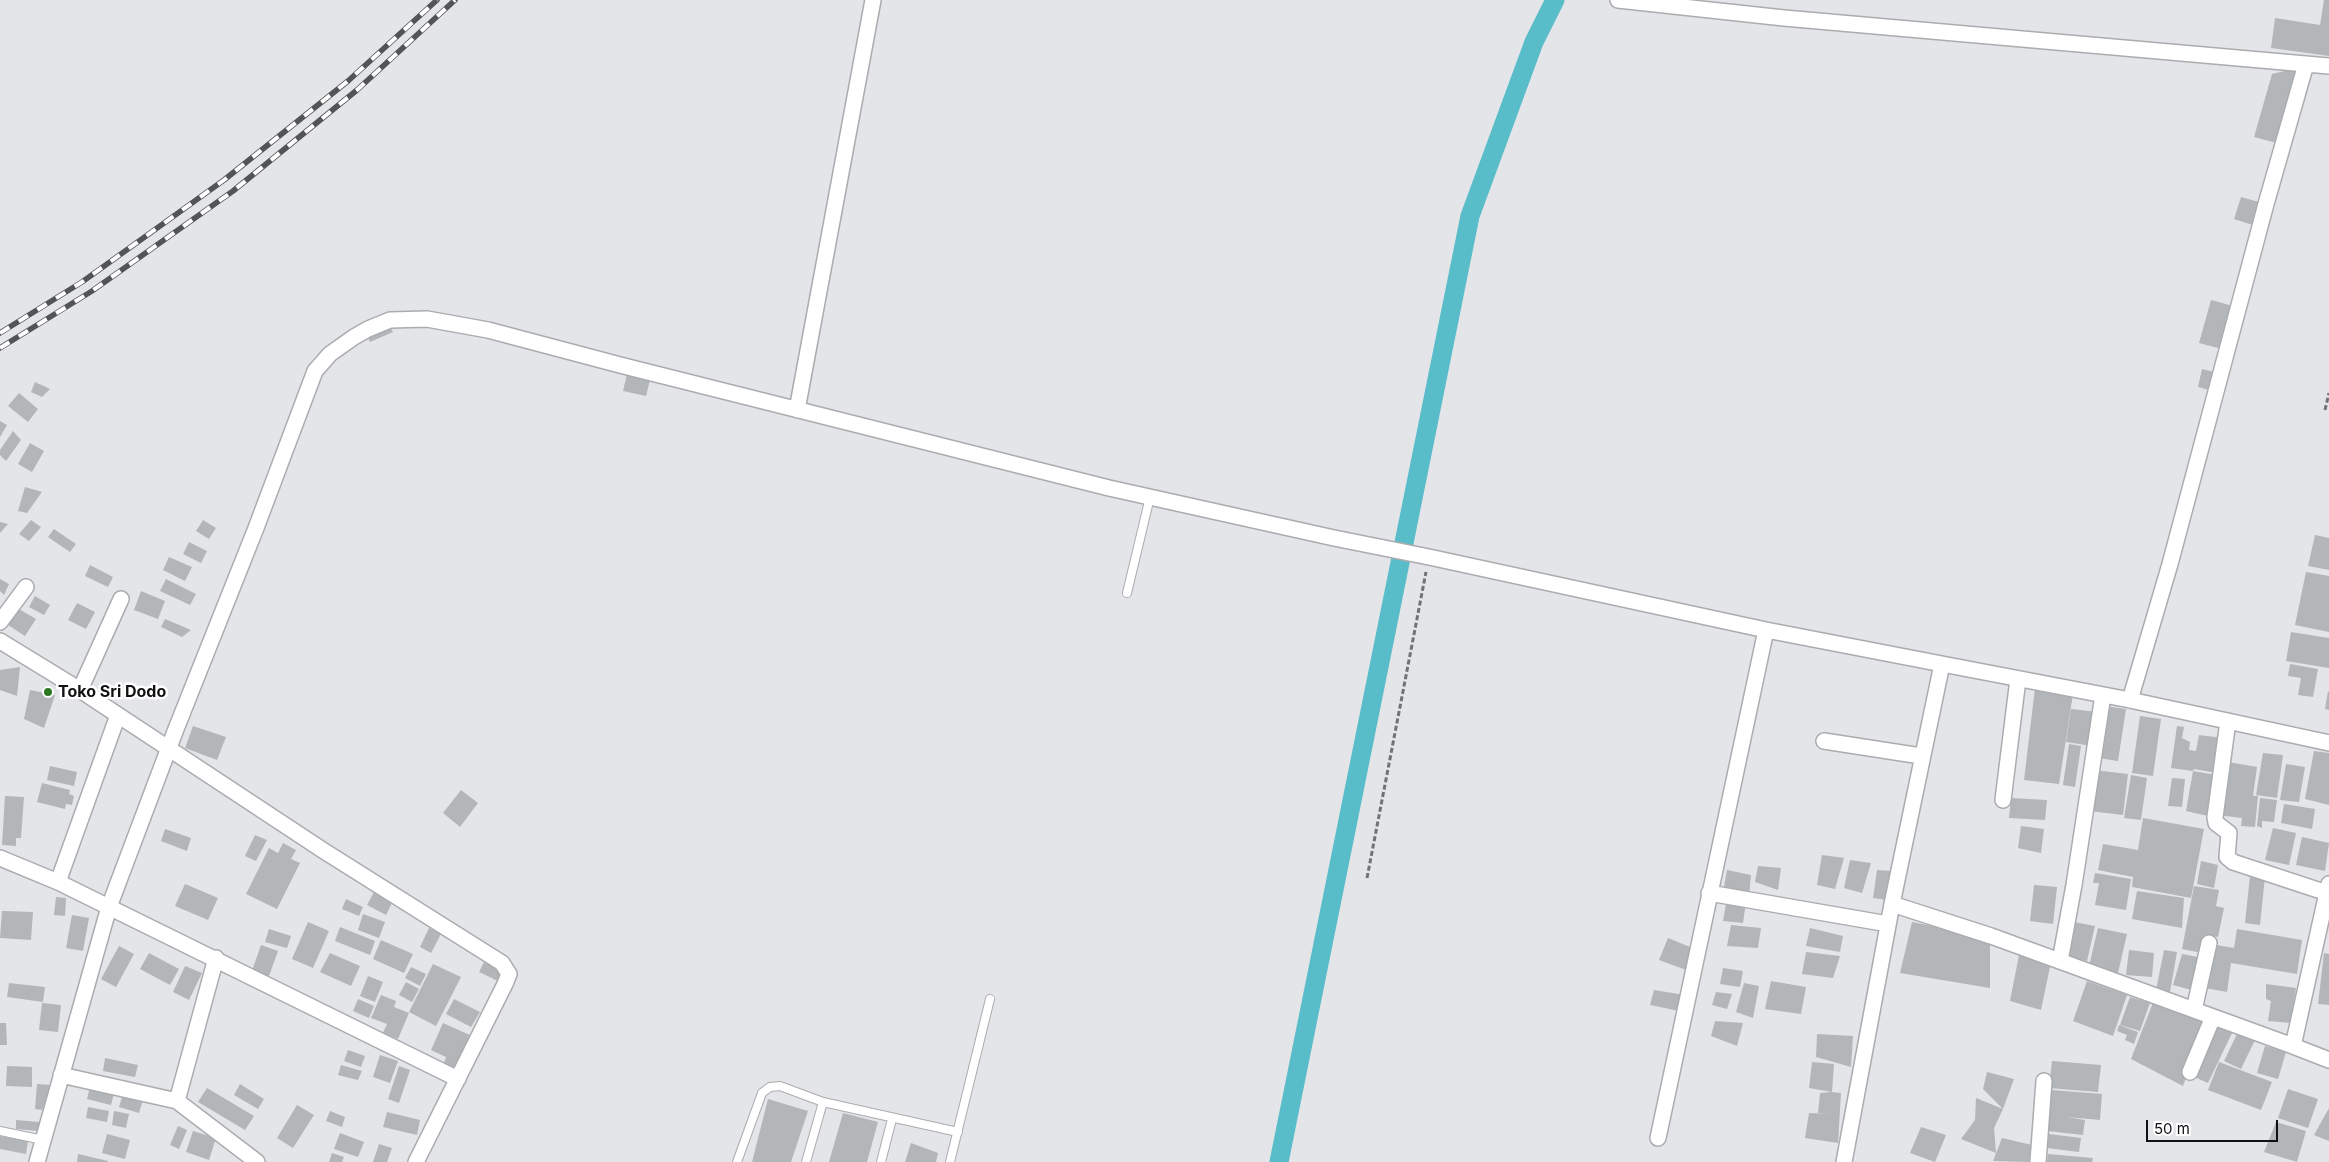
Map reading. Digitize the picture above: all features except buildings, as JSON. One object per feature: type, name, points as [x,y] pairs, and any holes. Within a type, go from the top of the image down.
[{"type":"street","points":[[797,410],[873,0]]},
{"type":"street","points":[[1618,0],[1784,18],[2329,66]]},
{"type":"street","points":[[2130,700],[2173,555],[2266,204],[2306,64]]},
{"type":"street","points":[[37,1162],[109,907],[315,371],[330,354],[354,337],[390,320],[427,319],[488,330],[797,410],[1150,497],[1766,630],[2130,700],[2329,743]]},
{"type":"street","points":[[0,622],[26,588]]},
{"type":"street","points":[[80,690],[121,599]]},
{"type":"street","points":[[1658,1138],[1766,630]]},
{"type":"street","points":[[0,642],[80,690],[324,851],[502,963],[509,974],[505,984],[416,1162]]},
{"type":"street","points":[[1844,1162],[1921,756],[1942,664]]},
{"type":"street","points":[[2003,800],[2018,679]]},
{"type":"street","points":[[2060,961],[2074,885],[2103,695]]},
{"type":"street","points":[[58,882],[118,715]]},
{"type":"street","points":[[2228,721],[2215,817],[2216,822],[2229,833],[2228,857],[2233,862],[2328,889],[2327,910],[2293,1046]]},
{"type":"street","points":[[1824,741],[1921,756]]},
{"type":"street","points":[[0,858],[58,882],[216,958],[458,1079]]},
{"type":"street","points":[[1709,893],[1888,924]]},
{"type":"street","points":[[1892,904],[2060,961],[2329,1060]]},
{"type":"street","points":[[2194,1010],[2210,944]]},
{"type":"street","points":[[177,1101],[216,958]]},
{"type":"street","points":[[2190,1072],[2213,1017]]},
{"type":"street","points":[[61,1075],[177,1101],[257,1162]]},
{"type":"street","points":[[2038,1162],[2044,1081]]},
{"type":"lane","points":[[1127,593],[1150,497]]},
{"type":"lane","points":[[950,1162],[990,999]]},
{"type":"lane","points":[[737,1162],[762,1093],[766,1089],[780,1086],[823,1102],[958,1132]]},
{"type":"lane","points":[[806,1162],[823,1102]]},
{"type":"lane","points":[[881,1162],[892,1118]]},
{"type":"lane","points":[[0,1131],[43,1140]]},
{"type":"path","points":[[2325,410],[2329,393]]},
{"type":"path","points":[[1367,878],[1426,556]]},
{"type":"waterway","points":[[1279,1162],[1470,216],[1534,42],[1555,0]]},
{"type":"railway","points":[[0,333],[82,282],[224,180],[348,81],[437,0]]},
{"type":"railway","points":[[0,348],[92,291],[233,191],[357,90],[455,0]]},
{"type":"place","name":"Toko Sri Dodo","points":[[48,692]]}]
